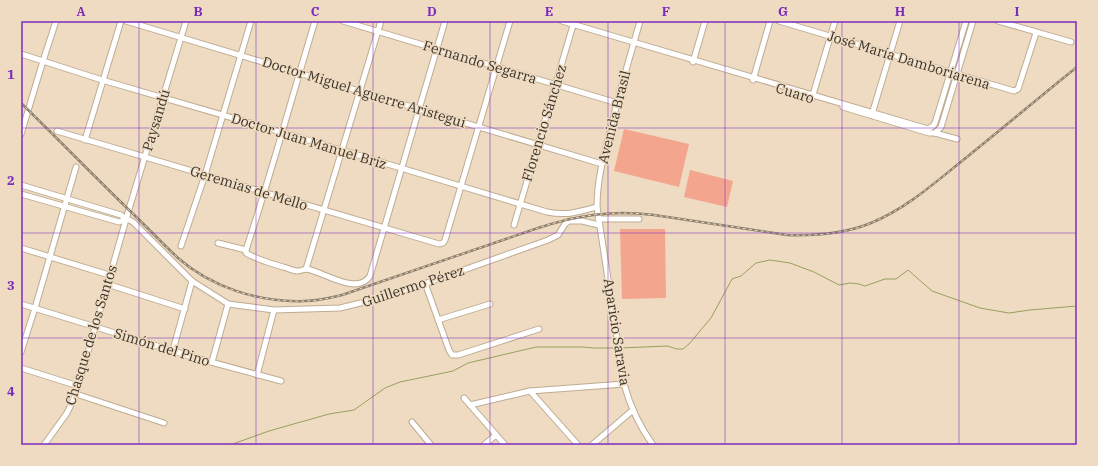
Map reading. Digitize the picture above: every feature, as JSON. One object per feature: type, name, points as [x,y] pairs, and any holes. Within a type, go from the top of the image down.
[{"type":"street","points":[[21,134],[23,120],[56,21]]},
{"type":"street","points":[[85,140],[121,21]]},
{"type":"street","name":"Doctor Miguel Aguerre Aristegui","points":[[126,21],[602,164]]},
{"type":"street","name":"Paysandú","points":[[126,219],[186,21]]},
{"type":"street","points":[[181,246],[205,175],[251,21]]},
{"type":"street","points":[[246,251],[315,21]]},
{"type":"street","name":"Fernando Segarra","points":[[343,21],[617,103]]},
{"type":"street","points":[[306,269],[380,21]]},
{"type":"street","points":[[218,243],[246,251],[254,259],[298,271],[306,269],[343,282],[358,283],[366,281],[370,276],[445,21]]},
{"type":"street","points":[[461,186],[510,21]]},
{"type":"street","name":"Cuaro","points":[[562,21],[574,23],[634,43],[637,46],[928,129],[935,123],[950,72]]},
{"type":"street","name":"Avenida Brasil","points":[[598,216],[598,186],[602,164],[640,21]]},
{"type":"street","points":[[693,61],[705,21]]},
{"type":"street","points":[[753,79],[770,21]]},
{"type":"street","name":"José María Damboriarena","points":[[779,21],[1014,91],[1016,91],[1019,87],[1036,33]]},
{"type":"street","points":[[812,97],[835,21]]},
{"type":"street","points":[[872,114],[900,21]]},
{"type":"street","points":[[950,72],[966,21]]},
{"type":"street","points":[[935,133],[941,127],[973,21]]},
{"type":"street","points":[[998,21],[1071,42]]},
{"type":"street","name":"Florencio Sánchez","points":[[514,225],[574,23]]},
{"type":"street","name":"Doctor Juan Manuel Briz","points":[[21,54],[102,80],[558,214],[570,214],[597,207]]},
{"type":"street","name":"Cuaro","points":[[872,114],[929,133],[935,133],[957,139]]},
{"type":"street","name":"Geremias de Mello","points":[[57,131],[439,244],[445,240],[461,186]]},
{"type":"street","points":[[21,352],[36,308],[76,167]]},
{"type":"street","name":"Guillermo Pérez","points":[[21,185],[121,215],[133,222],[192,281],[228,304],[274,310],[340,308],[393,295],[548,240],[558,235],[562,228],[569,222],[582,221],[599,225]]},
{"type":"street","points":[[21,194],[119,222],[126,219]]},
{"type":"street","points":[[598,216],[640,219]]},
{"type":"street","name":"Aparicio Saravia","points":[[598,216],[624,384],[633,410],[653,445]]},
{"type":"street","name":"Chasque de los Santos","points":[[44,445],[67,413],[76,394],[126,219]]},
{"type":"street","points":[[21,248],[109,275]]},
{"type":"street","points":[[173,350],[192,281]]},
{"type":"street","points":[[425,283],[452,355],[458,355],[539,329]]},
{"type":"street","points":[[107,284],[185,309]]},
{"type":"street","name":"Simón del Pino","points":[[21,304],[212,362],[281,381]]},
{"type":"street","points":[[212,362],[228,304]]},
{"type":"street","points":[[438,320],[490,304]]},
{"type":"street","points":[[257,374],[274,310]]},
{"type":"street","points":[[21,368],[78,386]]},
{"type":"street","points":[[470,405],[530,391],[624,384]]},
{"type":"street","points":[[530,391],[578,445]]},
{"type":"street","points":[[76,394],[164,423]]},
{"type":"street","points":[[464,398],[506,445]]},
{"type":"street","points":[[592,445],[633,410]]},
{"type":"street","points":[[412,422],[431,445]]},
{"type":"street","points":[[484,445],[496,434]]},
{"type":"shaded area","points":[[968,21],[971,21],[955,68],[955,67]]},
{"type":"shaded area","points":[[951,75],[954,76],[939,126],[935,129],[935,128]]},
{"type":"shaded area","points":[[624,129],[689,144],[679,187],[614,171]]},
{"type":"shaded area","points":[[690,170],[733,181],[727,207],[684,197]]},
{"type":"shaded area","points":[[620,229],[665,229],[666,298],[622,299]]},
{"type":"waterway","points":[[620,348],[667,346],[683,349],[711,318],[732,279],[741,276],[756,263],[770,260],[790,263],[814,272],[839,285],[850,283],[865,286],[885,279],[896,279],[908,270],[932,291],[980,308],[1009,313],[1077,306]]},
{"type":"waterway","points":[[230,445],[269,431],[329,414],[354,410],[385,388],[400,382],[453,371],[468,363],[536,347],[617,348]]},
{"type":"railway","points":[[21,103],[178,258],[191,268],[221,285],[253,296],[287,301],[309,301],[342,295],[538,228],[581,217],[609,213],[654,215],[787,235],[830,234],[861,227],[883,218],[916,197],[1077,67]]}]
